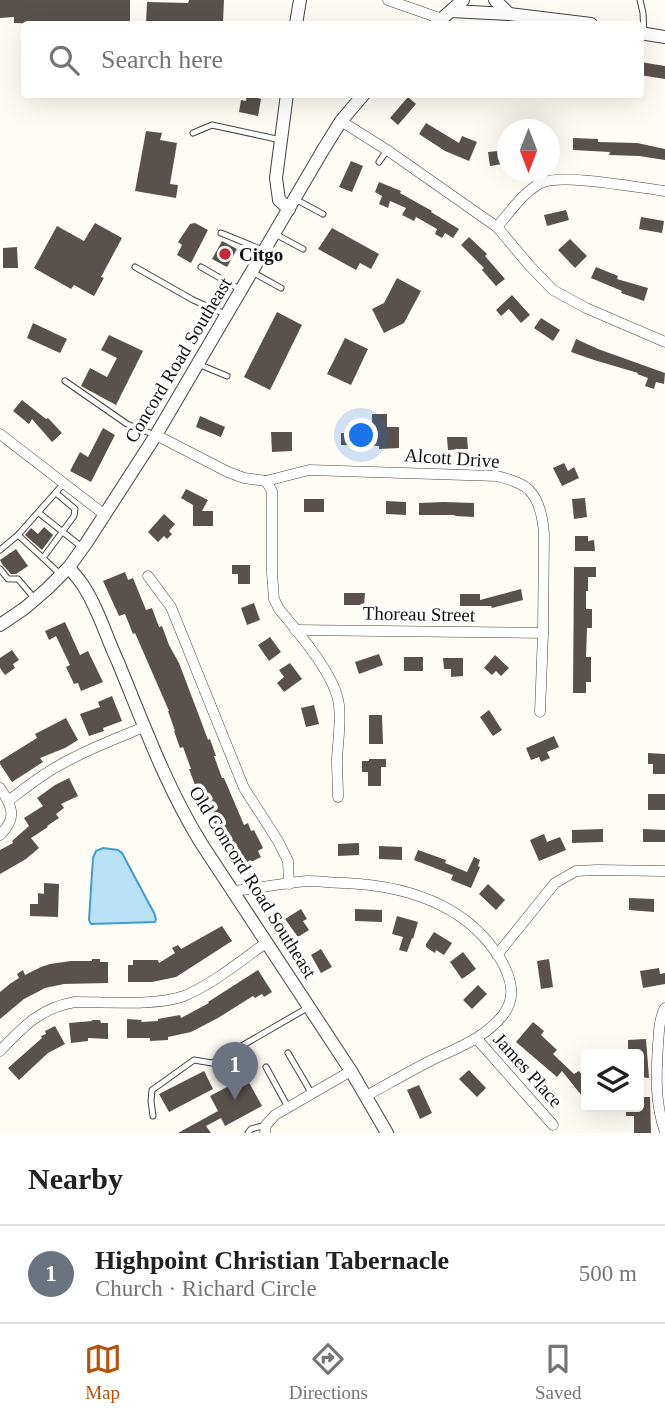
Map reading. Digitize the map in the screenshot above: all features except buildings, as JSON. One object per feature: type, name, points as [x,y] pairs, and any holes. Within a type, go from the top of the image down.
[{"type":"street","points":[[296,21],[300,0]]},
{"type":"street","points":[[388,0],[443,18],[509,14],[566,21]]},
{"type":"street","points":[[443,18],[463,0]]},
{"type":"street","points":[[495,0],[509,14]]},
{"type":"street","points":[[644,33],[665,37]]},
{"type":"street","points":[[286,98],[276,178],[279,200],[292,204]]},
{"type":"street","name":"Concord Road Southeast","points":[[0,625],[36,598],[65,571],[83,548],[156,435],[323,150],[341,121],[361,98]]},
{"type":"street","points":[[341,121],[361,139],[387,150],[497,227],[553,290],[586,309],[665,342]]},
{"type":"street","points":[[497,227],[528,192],[541,183],[554,179],[665,191]]},
{"type":"street","points":[[0,433],[105,515]]},
{"type":"street","name":"Alcott Drive","points":[[156,435],[244,478],[266,481],[309,470],[497,476],[530,491],[543,520],[540,712]]},
{"type":"street","points":[[266,481],[272,491],[274,599],[318,660],[334,687],[339,703],[338,797]]},
{"type":"street","name":"Old Concord Road Southeast","points":[[65,571],[83,585],[94,606],[154,753],[201,843],[351,1071],[387,1133]]},
{"type":"street","points":[[148,576],[171,607],[244,788],[288,861],[289,884]]},
{"type":"street","name":"Thoreau Street","points":[[295,630],[543,633]]},
{"type":"street","points":[[8,801],[59,765],[144,727]]},
{"type":"street","points":[[0,788],[12,811],[10,822],[0,835]]},
{"type":"street","points":[[498,955],[555,883],[576,872],[665,871]]},
{"type":"street","points":[[234,891],[309,881],[389,887],[438,902],[479,932],[498,955],[509,976],[512,994],[505,1013],[477,1039],[366,1096]]},
{"type":"street","points":[[0,1051],[29,1022],[50,1009],[75,1002],[156,1001],[183,996],[203,986],[267,942]]},
{"type":"street","points":[[665,1008],[661,1018],[656,1083],[657,1101],[665,1132]]},
{"type":"street","name":"James Place","points":[[477,1039],[553,1125]]},
{"type":"street","points":[[265,1129],[275,1115],[351,1071]]},
{"type":"lane","points":[[640,0],[643,21]]},
{"type":"lane","points":[[193,133],[212,125],[281,140]]},
{"type":"lane","points":[[379,162],[387,150]]},
{"type":"lane","points":[[292,204],[323,214]]},
{"type":"lane","points":[[221,233],[265,251]]},
{"type":"lane","points":[[275,233],[303,249]]},
{"type":"lane","points":[[135,267],[193,300],[227,315]]},
{"type":"lane","points":[[201,267],[241,290]]},
{"type":"lane","points":[[252,272],[281,288]]},
{"type":"lane","points":[[198,364],[227,376]]},
{"type":"lane","points":[[65,382],[127,424],[156,435]]},
{"type":"lane","points":[[0,550],[18,535],[65,482]]},
{"type":"lane","points":[[43,558],[74,516],[75,509],[56,494]]},
{"type":"lane","points":[[39,513],[83,548]]},
{"type":"lane","points":[[18,535],[43,558],[65,571]]},
{"type":"lane","points":[[0,569],[8,579],[18,579],[36,598]]},
{"type":"lane","points":[[153,1116],[152,1090],[194,1060],[212,1063],[309,1007]]},
{"type":"lane","points":[[288,1053],[312,1094]]},
{"type":"lane","points":[[266,1067],[289,1107]]},
{"type":"lane","points":[[248,1133],[251,1129],[265,1129]]},
{"type":"water","points":[[103,848],[122,853],[154,913],[155,922],[91,924],[89,920],[93,858],[96,851]]},
{"type":"place","name":"Citgo","points":[[225,254]]},
{"type":"place","name":"Highpoint Christian Tabernacle","points":[[235,1100]]}]
